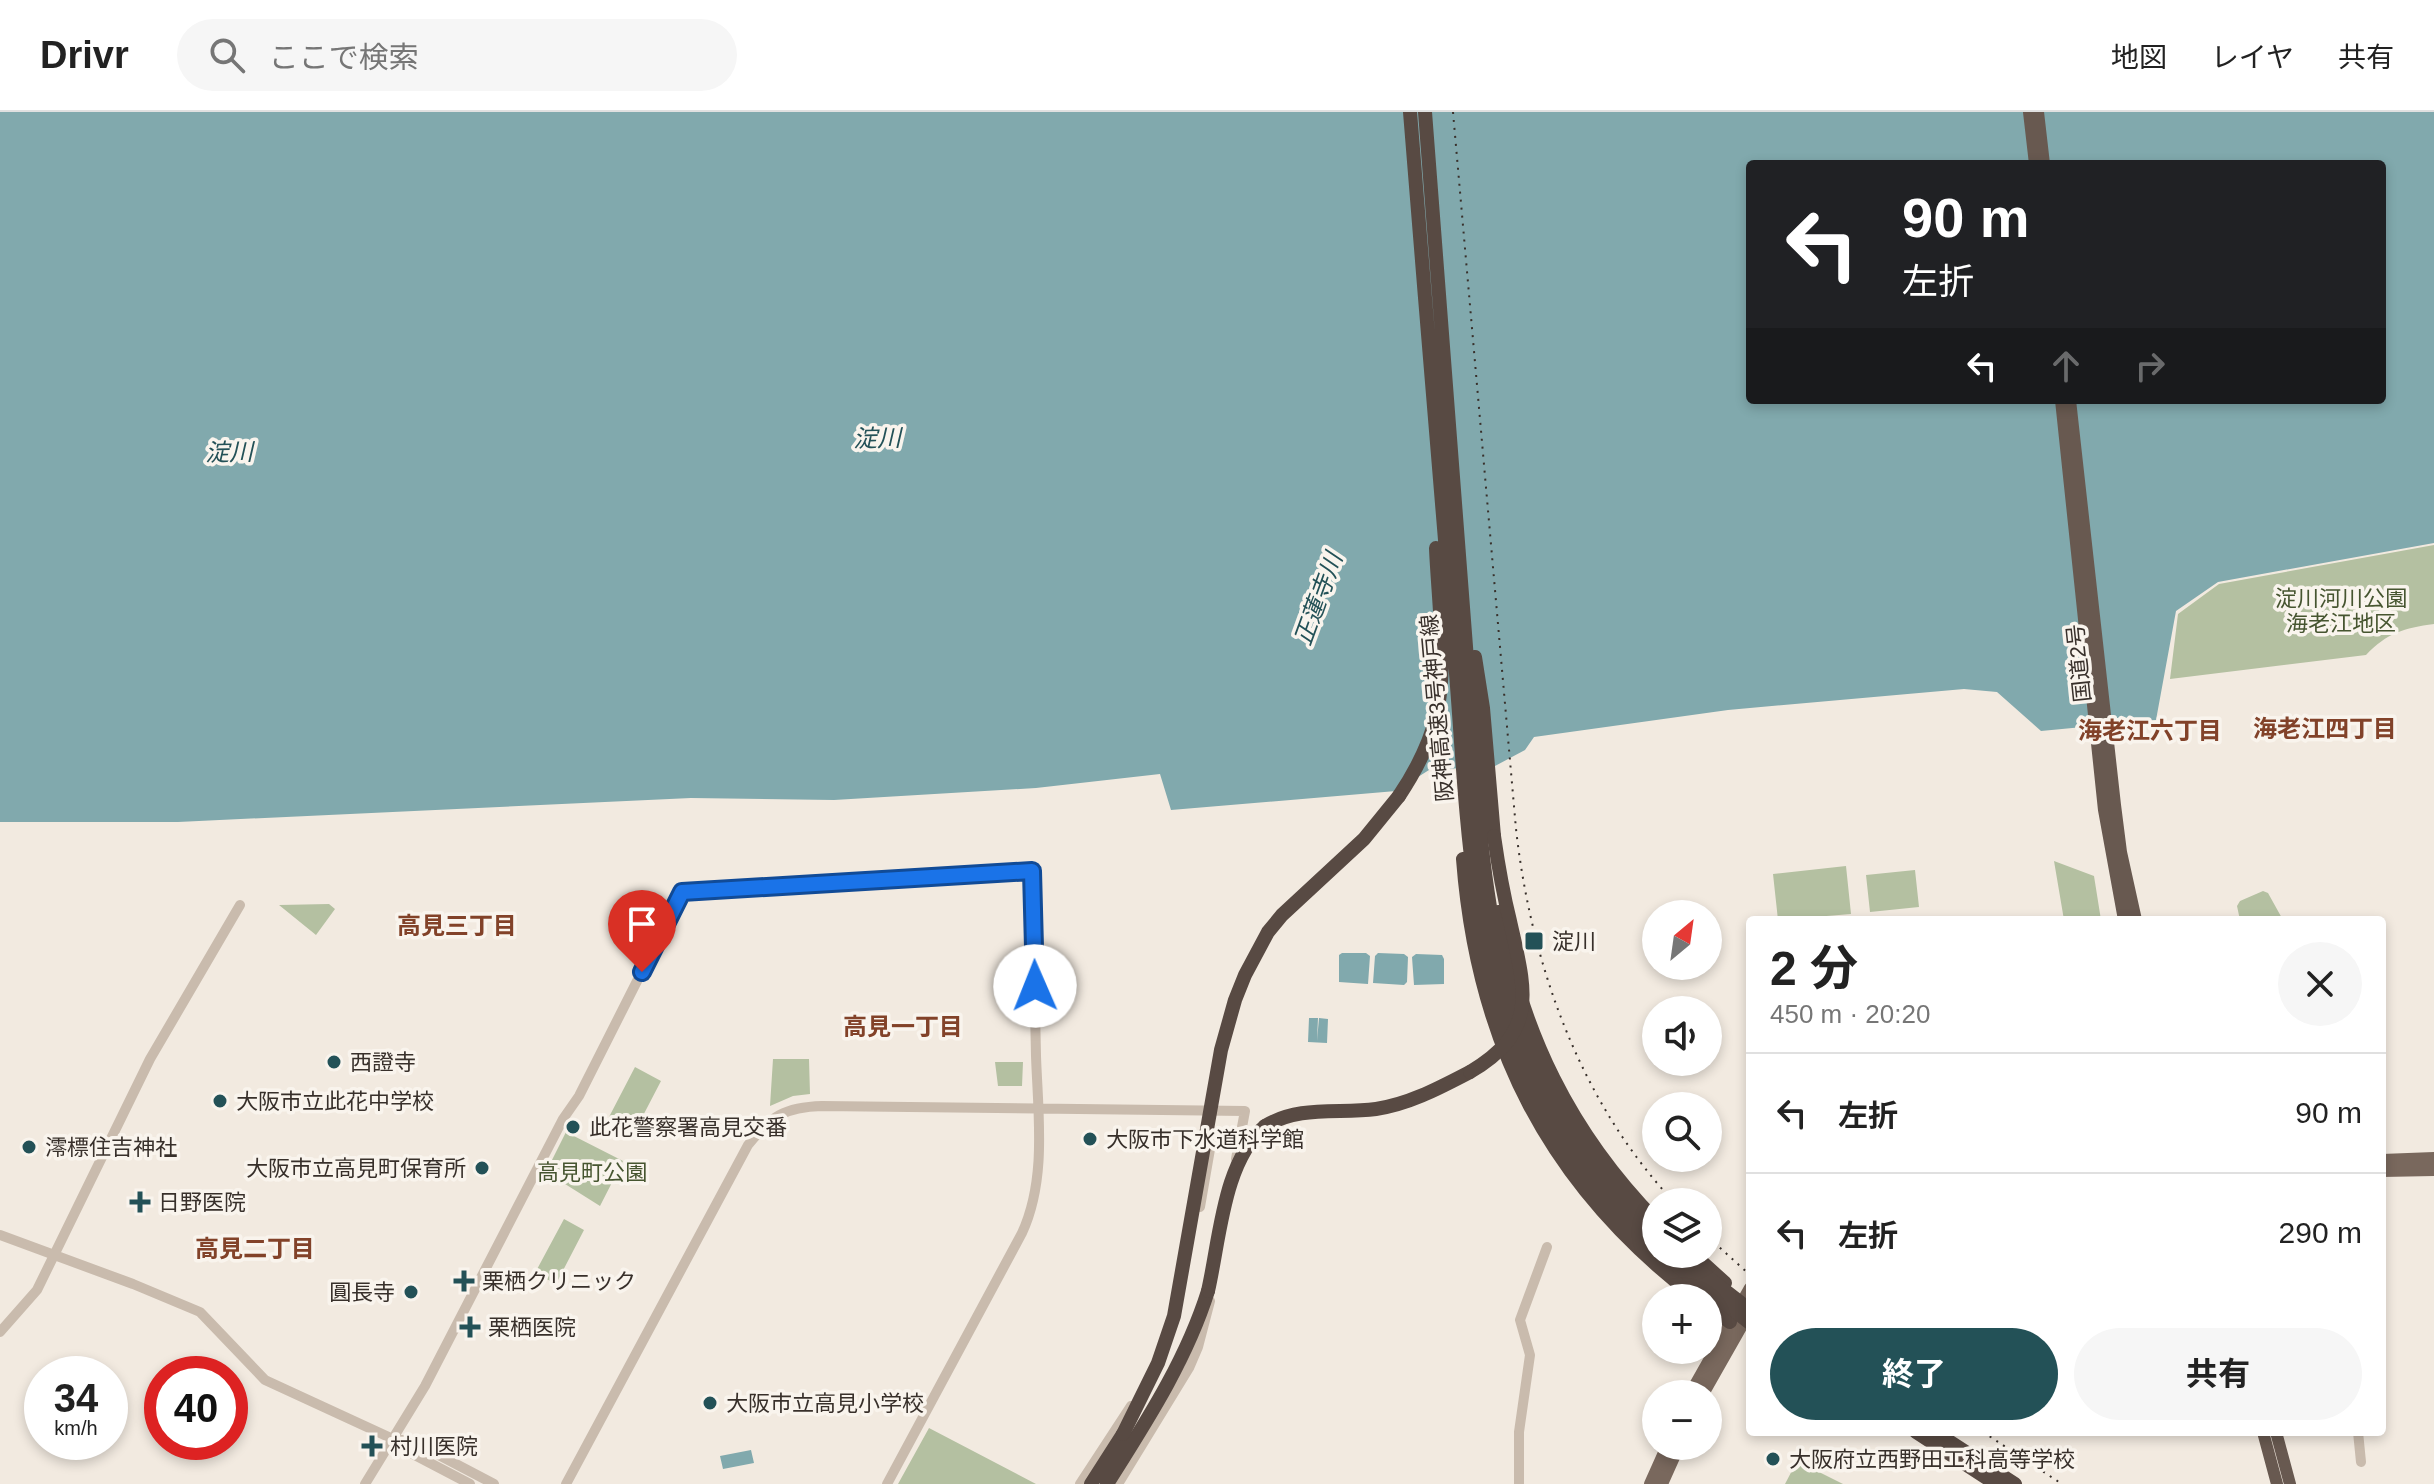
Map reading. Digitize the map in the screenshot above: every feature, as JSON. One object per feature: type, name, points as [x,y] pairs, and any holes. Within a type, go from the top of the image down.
[{"type":"highway","name":"阪神高速3号神戸線","points":[[1410,112],[1438,460],[1468,752],[1488,904],[1502,975],[1526,1048],[1555,1109],[1585,1156],[1642,1220]]},
{"type":"highway","name":"阪神高速3号神戸線","points":[[1425,112],[1462,594],[1474,873],[1486,947],[1516,1052],[1546,1113],[1577,1162],[1642,1236]]},
{"type":"highway","points":[[2029,112],[2035,160]]},
{"type":"highway","points":[[2038,112],[2044,160]]},
{"type":"highway","name":"国道2号","points":[[2061,404],[2104,746],[2135,916]]},
{"type":"highway","name":"国道2号","points":[[2070,404],[2104,746],[2108,839],[2123,916]]},
{"type":"highway","points":[[1107,1484],[1129,1437],[1174,1316],[1221,1050],[1245,975],[1268,932],[1282,915],[1364,839],[1382,818],[1412,776],[1431,735],[1437,715],[1441,676],[1435,505],[1438,460]]},
{"type":"highway","points":[[1091,1484],[1172,1377],[1199,1318],[1236,1167],[1255,1134],[1289,1114],[1380,1109],[1418,1097],[1494,1057],[1518,1025],[1522,977],[1499,867],[1483,708],[1462,594]]},
{"type":"highway","points":[[1468,752],[1500,919],[1533,1036],[1553,1081],[1581,1129],[1620,1184],[1642,1207]]},
{"type":"highway","points":[[1468,752],[1462,842],[1469,914],[1491,1013],[1506,1057],[1529,1106],[1568,1169],[1624,1234],[1681,1284]]},
{"type":"highway","points":[[1680,1268],[1746,1320]]},
{"type":"highway","points":[[1699,1268],[1746,1300]]},
{"type":"highway","points":[[1709,1268],[1746,1299]]},
{"type":"highway","points":[[1722,1316],[1730,1322]]},
{"type":"highway","points":[[1922,1436],[1996,1484]]},
{"type":"highway","points":[[1941,1436],[2015,1484]]},
{"type":"highway","points":[[2264,1436],[2277,1484]]},
{"type":"highway","points":[[2277,1436],[2290,1484]]},
{"type":"main road","points":[[2386,1160],[2434,1158]]},
{"type":"main road","points":[[2386,1171],[2434,1170]]},
{"type":"main road","points":[[1698,1380],[1730,1322],[1746,1305]]},
{"type":"main road","points":[[1710,1380],[1746,1308]]},
{"type":"main road","points":[[1650,1484],[1661,1460]]},
{"type":"main road","points":[[1662,1484],[1673,1460]]},
{"type":"street","points":[[365,1484],[425,1386],[563,1119],[579,1096],[682,892],[1032,871],[1037,1108],[1036,1187],[1030,1216],[887,1484]]},
{"type":"street","points":[[0,1332],[37,1290],[150,1059],[240,905]]},
{"type":"street","points":[[566,1484],[748,1145],[775,1117],[789,1109],[822,1106],[1245,1111],[1209,1306],[1198,1347],[1173,1396],[1118,1484]]},
{"type":"street","points":[[1080,1484],[1132,1404],[1166,1337],[1179,1297],[1206,1181],[1217,1110]]},
{"type":"street","points":[[0,1235],[200,1312],[265,1380],[393,1439],[409,1452],[470,1484]]},
{"type":"street","points":[[1519,1484],[1519,1432],[1530,1355],[1520,1320],[1547,1247]]},
{"type":"street","points":[[2358,1436],[2361,1462]]},
{"type":"street","points":[[393,1439],[414,1442],[494,1484]]},
{"type":"green space","name":"淀川河川公園 海老江地区","points":[[2434,545],[2434,624],[2397,633],[2381,641],[2366,655],[2170,679],[2178,614],[2219,584]]},
{"type":"green space","points":[[2054,861],[2094,876],[2100,916],[2063,916]]},
{"type":"green space","points":[[1846,866],[1851,914],[1778,916],[1773,874]]},
{"type":"green space","points":[[1915,870],[1919,907],[1870,912],[1866,875]]},
{"type":"green space","points":[[2263,891],[2268,893],[2281,916],[2239,916],[2237,906],[2240,901]]},
{"type":"green space","points":[[329,904],[335,909],[316,935],[279,905]]},
{"type":"green space","points":[[773,1059],[809,1059],[810,1094],[793,1096],[770,1106]]},
{"type":"green space","points":[[995,1062],[1023,1062],[1022,1086],[998,1086]]},
{"type":"green space","points":[[635,1067],[661,1081],[635,1131],[609,1117]]},
{"type":"green space","name":"高見町公園","points":[[566,1132],[623,1161],[600,1206],[546,1172]]},
{"type":"green space","points":[[564,1219],[584,1230],[556,1284],[535,1273]]},
{"type":"green space","points":[[929,1428],[1036,1484],[898,1484]]},
{"type":"green space","points":[[1797,1461],[1843,1484],[1785,1484]]},
{"type":"water","name":"正蓮寺川","points":[[0,112],[2434,112],[2434,543],[2218,582],[2176,611],[2156,720],[2041,731],[1997,692],[1964,689],[1728,710],[1534,737],[1525,750],[1495,766],[1429,770],[1396,791],[1171,810],[1160,774],[1036,788],[834,800],[691,798],[178,822],[0,822]]},
{"type":"water","points":[[1366,953],[1370,956],[1368,984],[1339,982],[1339,955]]},
{"type":"water","points":[[1378,953],[1404,954],[1408,957],[1407,982],[1404,985],[1373,983],[1375,956]]},
{"type":"water","points":[[1416,954],[1442,955],[1444,984],[1414,985],[1412,957]]},
{"type":"water","points":[[1309,1018],[1318,1018],[1317,1041],[1319,1018],[1328,1019],[1327,1043],[1308,1042]]},
{"type":"water","points":[[751,1450],[754,1463],[723,1469],[720,1456]]},
{"type":"railway","points":[[1453,112],[1523,880],[1548,980],[1565,1029],[1612,1121],[1662,1188]]},
{"type":"railway","points":[[1722,1250],[1746,1271]]},
{"type":"railway","points":[[1989,1436],[2062,1484]]},
{"type":"place","name":"淀川","points":[[1534,941]]},
{"type":"place","name":"西證寺","points":[[334,1062]]},
{"type":"place","name":"大阪市立此花中学校","points":[[220,1101]]},
{"type":"place","name":"此花警察署高見交番","points":[[573,1127]]},
{"type":"place","name":"大阪市下水道科学館","points":[[1090,1139]]},
{"type":"place","name":"澪標住吉神社","points":[[29,1147]]},
{"type":"place","name":"大阪市立高見町保育所","points":[[482,1168]]},
{"type":"place","name":"日野医院","points":[[140,1202]]},
{"type":"place","name":"栗栖クリニック","points":[[464,1281]]},
{"type":"place","name":"圓長寺","points":[[411,1292]]},
{"type":"place","name":"栗栖医院","points":[[470,1327]]},
{"type":"place","name":"大阪市立高見小学校","points":[[710,1403]]},
{"type":"place","name":"村川医院","points":[[372,1446]]},
{"type":"place","name":"大阪府立西野田工科高等学校","points":[[1773,1459]]},
{"type":"district","name":"海老江四丁目","points":[[2325,728]]},
{"type":"district","name":"海老江六丁目","points":[[2150,730]]},
{"type":"district","name":"高見三丁目","points":[[457,925]]},
{"type":"district","name":"高見一丁目","points":[[903,1026]]},
{"type":"district","name":"高見二丁目","points":[[255,1248]]},
{"type":"route","points":[[642,972],[682,892],[1032,871],[1035,986]]}]
